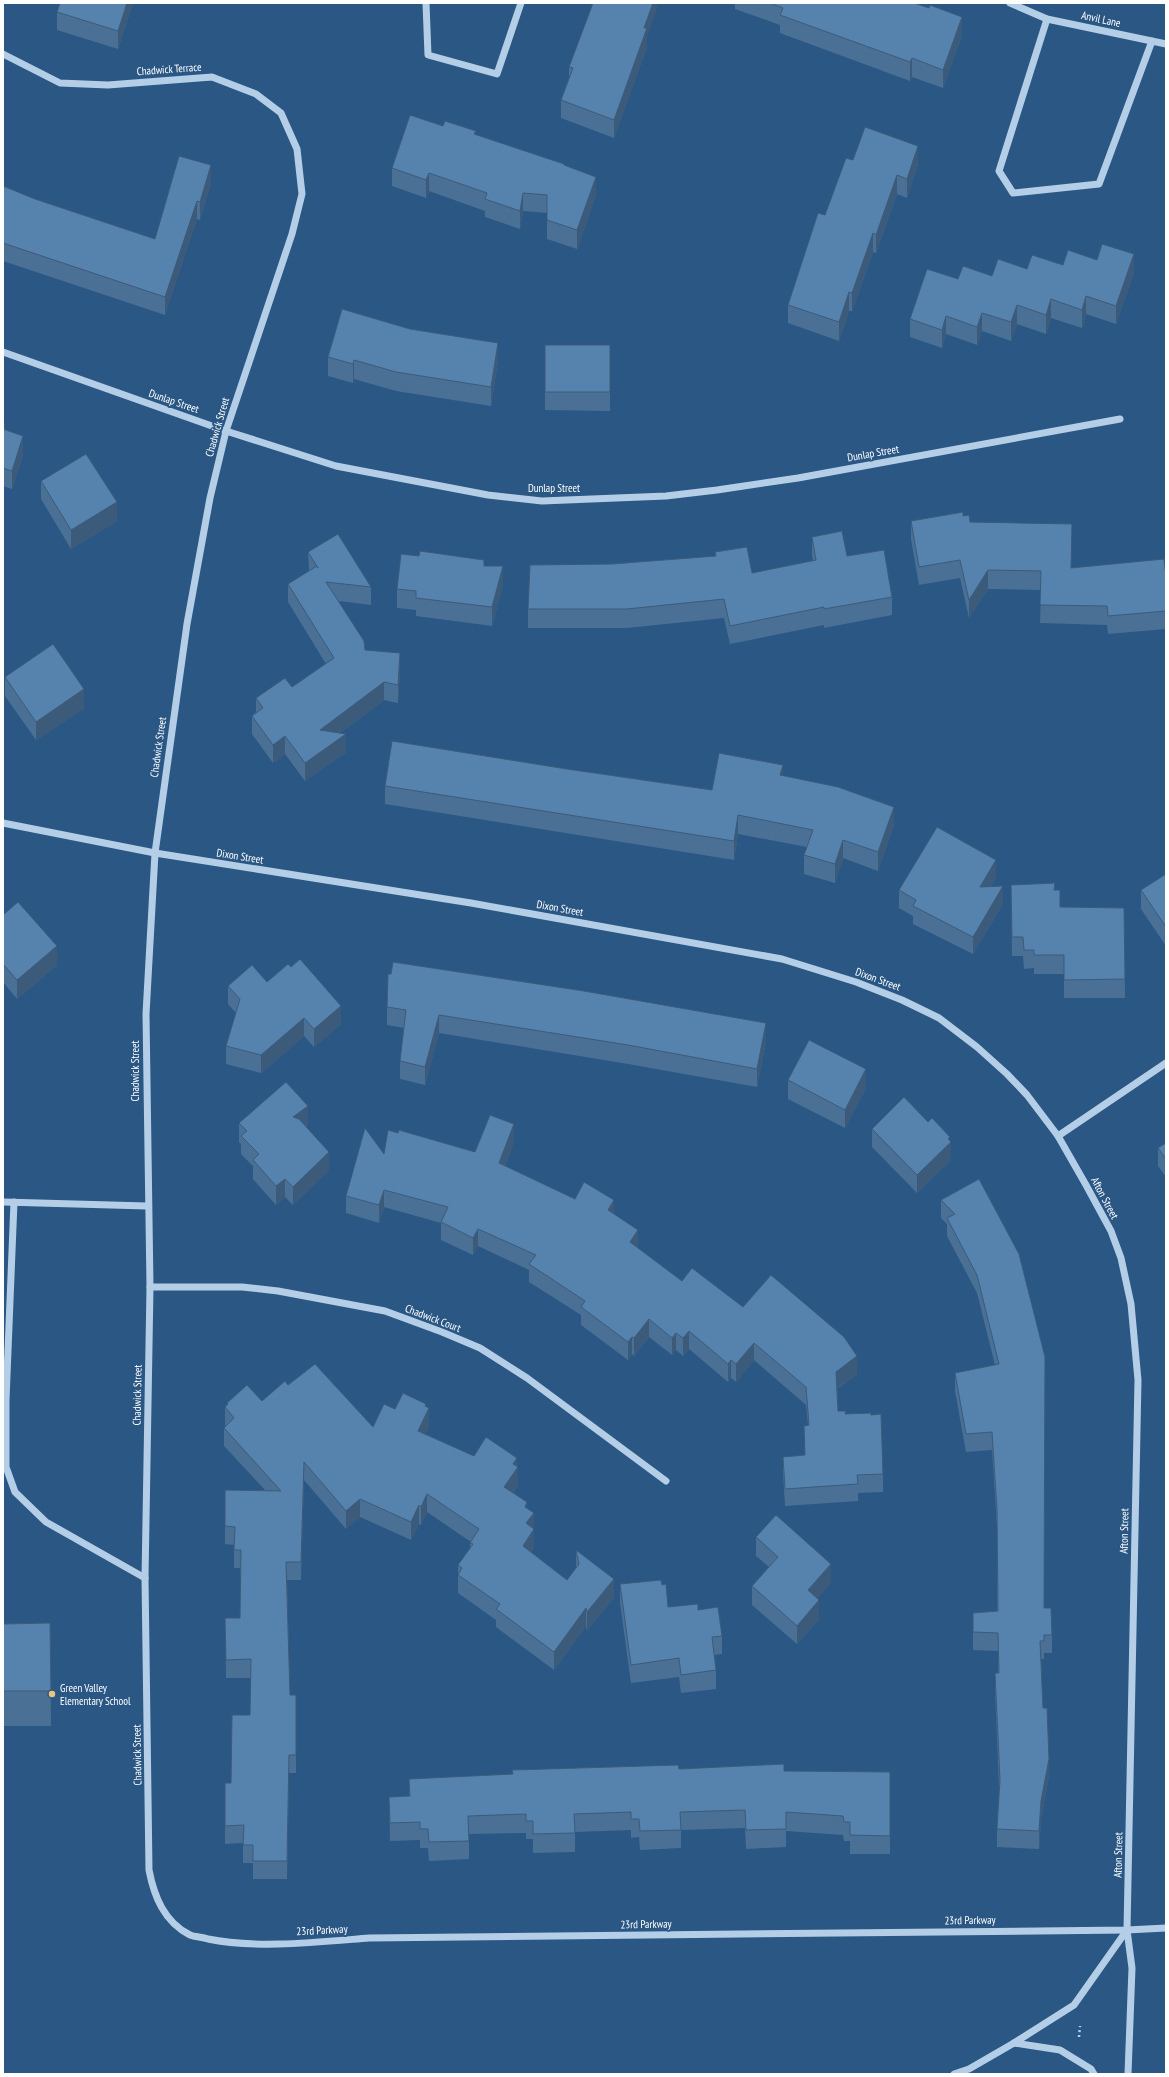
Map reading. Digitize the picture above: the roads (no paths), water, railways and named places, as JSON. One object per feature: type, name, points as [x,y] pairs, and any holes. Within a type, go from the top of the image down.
[{"type":"street","points":[[426,3],[428,55],[497,74],[521,3]]},
{"type":"street","name":"Anvil Lane","points":[[1010,3],[1047,19],[1166,44]]},
{"type":"street","points":[[1047,19],[999,171],[1013,193],[1099,184],[1152,41]]},
{"type":"street","name":"Chadwick Terrace","points":[[3,54],[60,83],[108,85],[212,77],[256,94],[281,113],[297,150],[302,194],[292,234]]},
{"type":"street","name":"Chadwick Street","points":[[171,1920],[163,1912],[159,1903],[149,1870],[145,1578],[150,1287],[147,1206],[146,1014],[155,853],[186,624],[210,498],[226,431],[292,234]]},
{"type":"street","name":"Dunlap Street","points":[[3,352],[226,431],[336,466],[488,495],[542,501],[666,496],[717,490],[798,478],[1120,419]]},
{"type":"street","name":"Dixon Street","points":[[3,823],[155,853],[471,903],[782,959],[856,982],[902,1000],[939,1018],[977,1046],[1007,1074],[1058,1136]]},
{"type":"street","points":[[1058,1136],[1166,1063]]},
{"type":"street","name":"Afton Street","points":[[1058,1136],[1110,1231],[1121,1258],[1131,1304],[1138,1380],[1127,1930],[1132,1968],[1128,2074]]},
{"type":"street","points":[[3,1202],[147,1206]]},
{"type":"street","points":[[14,1202],[6,1400],[6,1467],[15,1492],[46,1522],[145,1578]]},
{"type":"street","name":"Chadwick Court","points":[[150,1287],[242,1287],[278,1291],[385,1311],[442,1332],[480,1348],[527,1378],[666,1481]]},
{"type":"street","name":"23rd Parkway","points":[[171,1920],[190,1935],[221,1942],[254,1943],[325,1942],[369,1938],[1127,1930],[1166,1928]]},
{"type":"street","points":[[954,2074],[969,2069],[1014,2043],[1074,2005],[1127,1930]]},
{"type":"street","points":[[1014,2043],[1060,2050],[1091,2069],[1094,2074]]},
{"type":"place","name":"Green Valley Elementary School","points":[[52,1694]]}]
